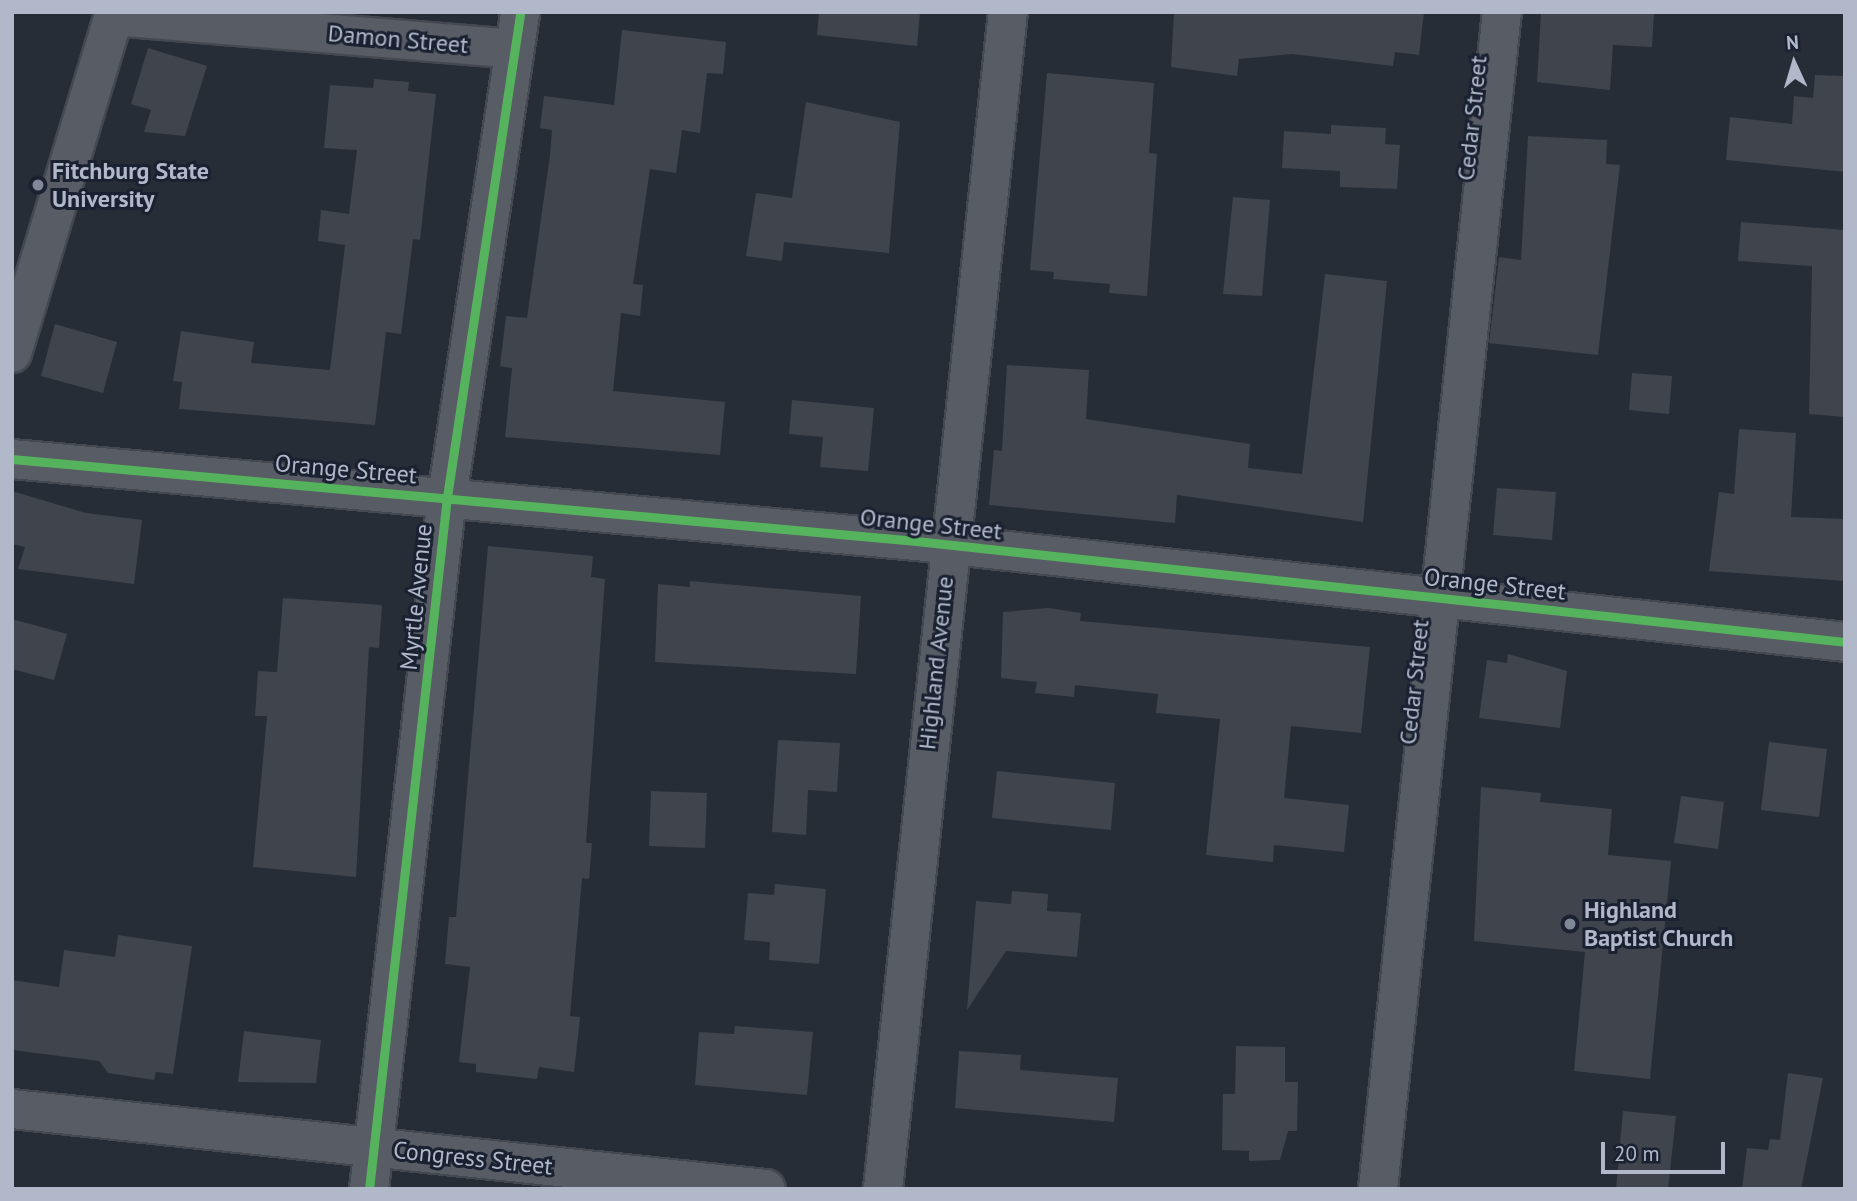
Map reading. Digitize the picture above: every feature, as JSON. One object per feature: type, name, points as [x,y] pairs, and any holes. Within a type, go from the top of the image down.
[{"type":"street","name":"Highland Avenue","points":[[883,1189],[948,545],[1009,12]]},
{"type":"street","name":"Cedar Street","points":[[1378,1189],[1443,597],[1502,12]]},
{"type":"street","name":"Damon Street","points":[[115,14],[517,31]]},
{"type":"street","points":[[12,353],[115,14]]},
{"type":"street","name":"Myrtle Avenue","points":[[369,1189],[447,497],[517,31]]},
{"type":"street","name":"Orange Street","points":[[12,459],[948,545],[1845,642]]},
{"type":"street","name":"Congress Street","points":[[12,1109],[766,1189]]},
{"type":"building","points":[[819,12],[920,12],[917,46],[817,35]]},
{"type":"building","points":[[1174,12],[1424,12],[1419,55],[1395,52],[1393,66],[1292,54],[1239,59],[1237,76],[1171,67]]},
{"type":"building","points":[[1541,12],[1654,12],[1652,47],[1613,45],[1610,90],[1537,82]]},
{"type":"building","points":[[622,30],[726,42],[723,74],[707,73],[700,133],[682,130],[676,173],[650,169],[633,284],[643,285],[640,316],[621,313],[613,391],[725,402],[720,455],[505,437],[512,368],[500,366],[506,316],[527,318],[552,130],[540,128],[544,96],[614,105]]},
{"type":"building","points":[[148,48],[207,66],[185,136],[144,132],[151,110],[131,104]]},
{"type":"building","points":[[1047,73],[1154,83],[1149,153],[1157,154],[1147,296],[1109,293],[1110,284],[1053,279],[1054,272],[1030,270]]},
{"type":"building","points":[[1815,75],[1845,76],[1845,172],[1726,160],[1730,117],[1792,124],[1794,96],[1813,98]]},
{"type":"building","points":[[374,79],[409,82],[408,91],[436,94],[420,240],[413,239],[401,334],[386,332],[375,425],[179,409],[182,382],[173,381],[181,331],[254,342],[251,363],[330,370],[345,245],[318,241],[321,210],[349,214],[357,150],[324,148],[330,85],[373,88]]},
{"type":"building","points":[[806,102],[900,122],[889,253],[784,242],[782,261],[746,256],[756,193],[792,198]]},
{"type":"building","points":[[1331,125],[1386,128],[1385,144],[1400,145],[1397,189],[1340,187],[1340,171],[1282,168],[1284,131],[1331,134]]},
{"type":"building","points":[[1528,136],[1607,140],[1606,164],[1620,165],[1598,355],[1489,343],[1499,257],[1521,260]]},
{"type":"building","points":[[1233,197],[1270,200],[1262,296],[1223,294]]},
{"type":"building","points":[[1741,222],[1845,230],[1845,417],[1809,414],[1812,266],[1738,261]]},
{"type":"building","points":[[1325,274],[1387,281],[1363,522],[1177,495],[1175,523],[989,505],[994,450],[1002,451],[1007,365],[1089,370],[1086,419],[1250,444],[1248,468],[1302,474]]},
{"type":"building","points":[[55,324],[117,342],[103,393],[41,376]]},
{"type":"building","points":[[1632,373],[1672,376],[1669,414],[1629,410]]},
{"type":"building","points":[[792,400],[874,408],[868,471],[820,467],[823,437],[789,434]]},
{"type":"building","points":[[1739,429],[1796,433],[1791,517],[1845,519],[1845,581],[1709,571],[1719,492],[1734,494]]},
{"type":"building","points":[[1497,488],[1556,492],[1552,540],[1493,535]]},
{"type":"building","points":[[12,491],[86,513],[142,520],[134,584],[18,569],[25,547],[12,544]]},
{"type":"building","points":[[488,546],[593,556],[591,577],[605,579],[586,843],[592,843],[589,879],[582,878],[570,1016],[580,1017],[574,1072],[539,1067],[537,1079],[476,1072],[476,1064],[459,1062],[470,967],[445,964],[449,917],[456,917]]},
{"type":"building","points":[[690,581],[861,596],[856,674],[655,662],[658,584],[690,587]]},
{"type":"building","points":[[283,598],[382,605],[379,648],[369,647],[356,877],[253,867],[267,716],[255,716],[258,671],[277,672]]},
{"type":"building","points":[[1048,608],[1081,613],[1080,621],[1370,647],[1361,733],[1291,726],[1284,798],[1349,805],[1344,852],[1274,845],[1273,862],[1206,855],[1220,719],[1156,713],[1158,694],[1075,685],[1074,697],[1035,693],[1037,682],[1001,678],[1003,612]]},
{"type":"building","points":[[12,619],[67,634],[54,680],[12,669]]},
{"type":"building","points":[[1508,654],[1567,671],[1560,728],[1479,718],[1487,660],[1507,663]]},
{"type":"building","points":[[778,740],[840,743],[837,792],[808,790],[806,835],[772,832]]},
{"type":"building","points":[[1769,742],[1827,749],[1819,817],[1761,810]]},
{"type":"building","points":[[997,771],[1115,783],[1111,830],[992,818]]},
{"type":"building","name":"Highland Baptist Church","points":[[1481,787],[1541,793],[1540,802],[1612,809],[1608,855],[1671,861],[1650,1079],[1574,1071],[1585,952],[1474,941]]},
{"type":"building","points":[[651,791],[707,793],[705,848],[649,846]]},
{"type":"building","points":[[1681,796],[1724,802],[1718,849],[1674,843]]},
{"type":"building","points":[[775,884],[826,889],[819,964],[769,960],[770,942],[744,940],[748,893],[774,895]]},
{"type":"building","points":[[1012,891],[1048,894],[1047,911],[1081,913],[1077,957],[1006,951],[967,1010],[976,901],[1011,904]]},
{"type":"building","points":[[118,935],[192,946],[173,1074],[156,1072],[154,1080],[108,1073],[99,1061],[12,1050],[12,980],[59,987],[64,950],[115,957]]},
{"type":"building","points":[[735,1026],[813,1032],[807,1095],[695,1085],[699,1032],[734,1034]]},
{"type":"building","points":[[244,1031],[321,1040],[316,1083],[238,1082]]},
{"type":"building","points":[[1236,1046],[1285,1047],[1285,1082],[1298,1082],[1297,1131],[1288,1131],[1280,1160],[1249,1161],[1249,1151],[1222,1150],[1223,1094],[1235,1094]]},
{"type":"building","points":[[959,1051],[1021,1055],[1020,1070],[1118,1078],[1114,1122],[955,1108]]},
{"type":"building","points":[[1788,1073],[1823,1078],[1801,1189],[1742,1189],[1747,1148],[1768,1150],[1770,1139],[1780,1140]]},
{"type":"building","points":[[1623,1111],[1676,1116],[1668,1189],[1616,1189]]},
{"type":"cycle path","points":[[369,1189],[447,497],[520,12]]},
{"type":"cycle path","points":[[12,459],[916,541],[1845,642]]},
{"type":"place","name":"Fitchburg State University","points":[[38,185]]},
{"type":"place","name":"Highland Baptist Church","points":[[1570,924]]}]
